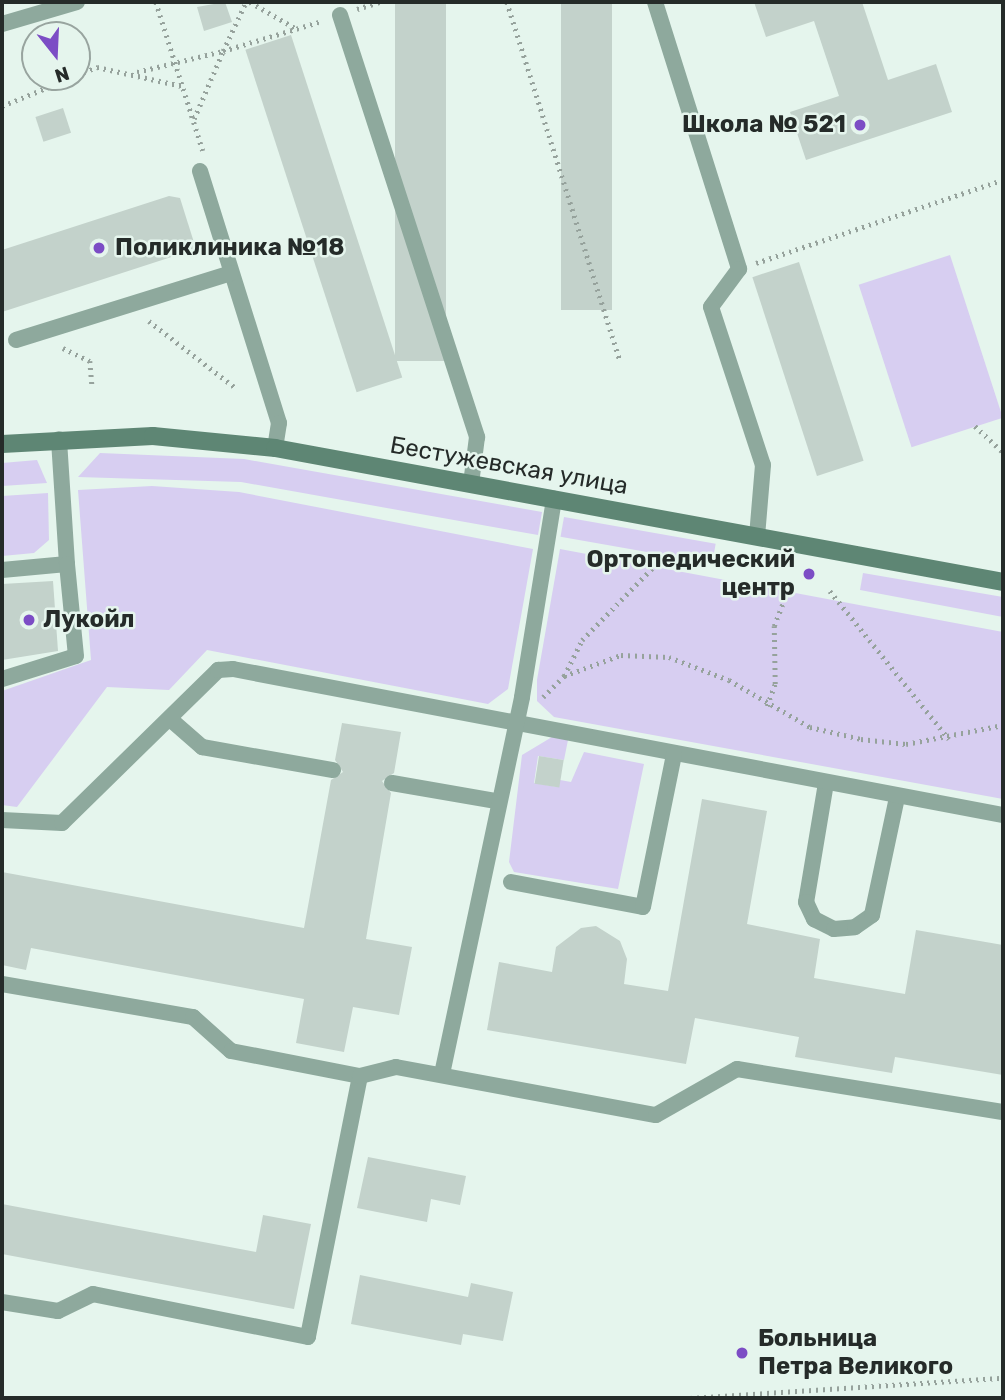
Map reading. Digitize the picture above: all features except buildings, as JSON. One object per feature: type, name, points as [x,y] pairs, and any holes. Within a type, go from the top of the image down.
[{"type":"street","name":"Бестужевская улица","points":[[2,444],[58,439],[200,438],[275,448],[1003,582]]},
{"type":"lane","points":[[2,24],[77,2]]},
{"type":"lane","points":[[655,2],[739,269],[711,307],[763,465],[757,537]]},
{"type":"lane","points":[[340,15],[477,437],[471,484]]},
{"type":"lane","points":[[200,170],[279,423],[275,448]]},
{"type":"lane","points":[[16,340],[231,273]]},
{"type":"lane","points":[[2,680],[76,656],[58,439]]},
{"type":"lane","points":[[442,1074],[514,723],[554,499]]},
{"type":"lane","points":[[2,570],[67,564]]},
{"type":"lane","points":[[2,820],[62,823],[218,670],[233,669],[1003,815]]},
{"type":"lane","points":[[170,719],[202,747],[333,770]]},
{"type":"lane","points":[[511,883],[643,907],[674,754]]},
{"type":"lane","points":[[393,783],[496,801]]},
{"type":"lane","points":[[826,783],[806,902],[814,919],[834,929],[855,927],[872,915],[897,797]]},
{"type":"lane","points":[[2,984],[193,1017],[231,1051],[360,1076],[396,1066],[656,1115],[737,1069],[1003,1112]]},
{"type":"lane","points":[[2,1302],[58,1311],[93,1294],[308,1337],[360,1076]]},
{"type":"path","points":[[156,2],[206,161],[200,170]]},
{"type":"path","points":[[194,119],[223,51],[248,2],[297,29]]},
{"type":"path","points":[[137,72],[174,60],[223,51],[380,2]]},
{"type":"path","points":[[507,2],[620,361]]},
{"type":"path","points":[[91,69],[97,67],[137,72],[183,86]]},
{"type":"path","points":[[3,106],[39,91]]},
{"type":"path","points":[[739,269],[1003,180]]},
{"type":"path","points":[[128,305],[237,388]]},
{"type":"path","points":[[33,334],[90,361],[92,386]]},
{"type":"path","points":[[975,426],[1003,452]]},
{"type":"path","points":[[514,723],[564,676],[582,640],[659,561]]},
{"type":"path","points":[[768,706],[775,684],[774,626],[790,584]]},
{"type":"path","points":[[830,591],[950,739]]},
{"type":"path","points":[[564,676],[621,655],[669,657],[729,680],[768,706],[810,727],[861,740],[950,739],[1003,725]]},
{"type":"path","points":[[690,1398],[1003,1378]]},
{"type":"shaded area","points":[[950,255],[1003,418],[912,447],[859,285]]},
{"type":"shaded area","points":[[100,453],[244,459],[542,512],[538,535],[241,482],[78,477]]},
{"type":"shaded area","points":[[37,460],[47,483],[2,486],[2,463]]},
{"type":"shaded area","points":[[152,486],[239,492],[533,549],[508,689],[488,704],[207,650],[169,690],[107,687],[17,807],[2,805],[2,691],[91,660],[78,490]]},
{"type":"shaded area","points":[[48,493],[49,540],[34,553],[2,556],[2,496]]},
{"type":"shaded area","points":[[564,517],[716,544],[712,563],[561,537]]},
{"type":"shaded area","points":[[560,549],[1003,632],[1003,799],[554,717],[537,701],[537,680]]},
{"type":"shaded area","points":[[863,573],[1003,597],[1003,617],[860,590]]},
{"type":"shaded area","points":[[552,737],[568,740],[564,760],[538,756],[534,783],[558,787],[560,780],[571,782],[584,752],[644,764],[618,889],[514,872],[509,862],[522,755]]},
{"type":"place","name":"Школа № 521","points":[[860,125]]},
{"type":"place","name":"Поликлиника №18","points":[[99,248]]},
{"type":"place","name":"Ортопедический центр","points":[[809,574]]},
{"type":"place","name":"Лукойл","points":[[29,620]]},
{"type":"place","name":"Больница Петра Великого","points":[[742,1353]]}]
